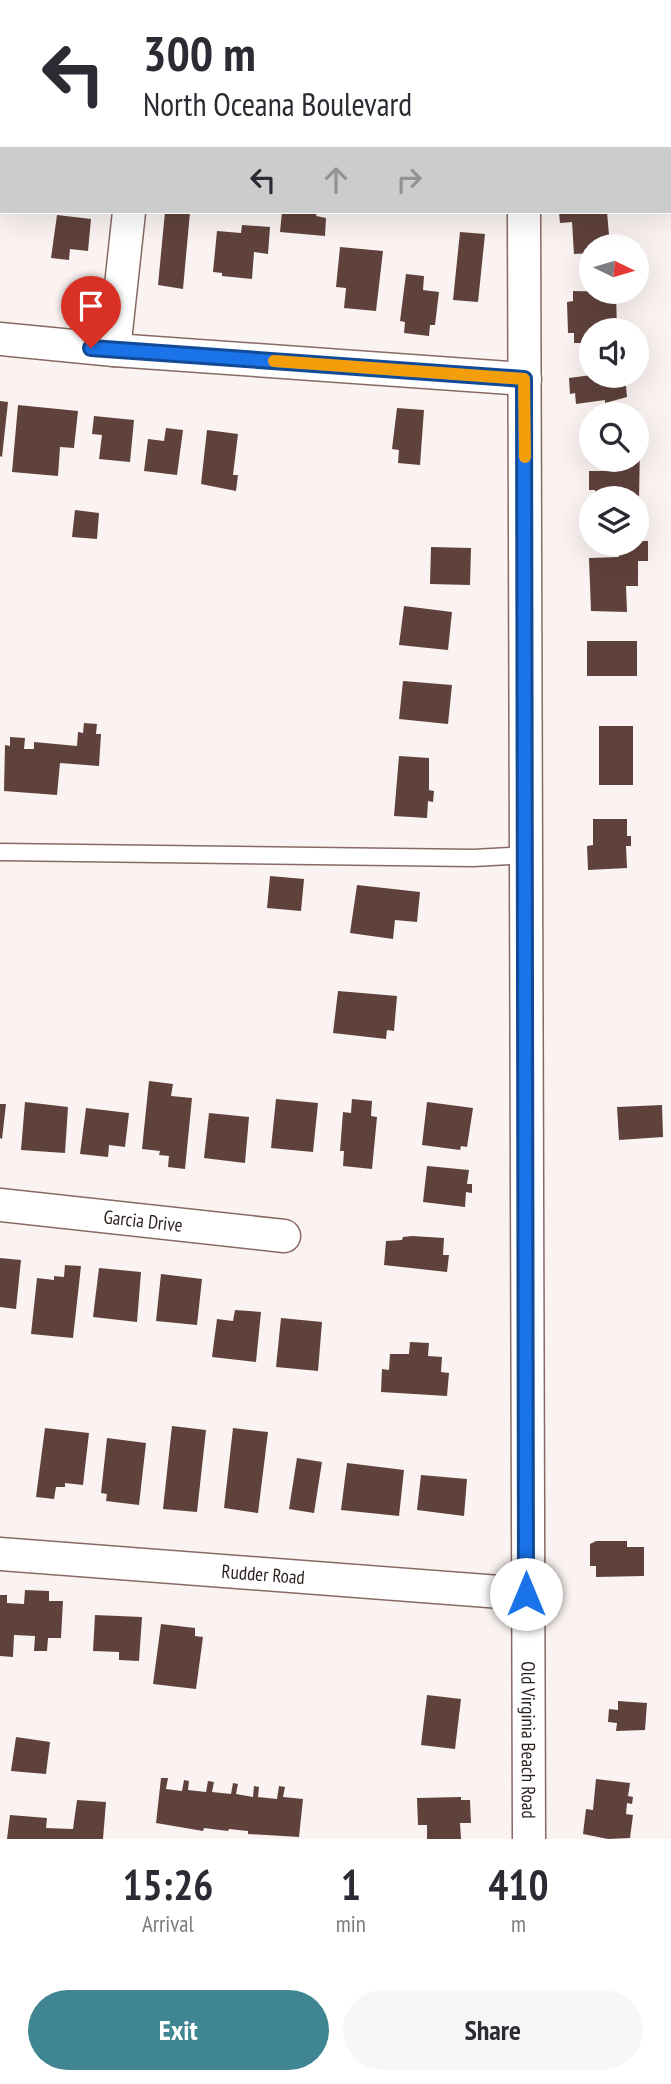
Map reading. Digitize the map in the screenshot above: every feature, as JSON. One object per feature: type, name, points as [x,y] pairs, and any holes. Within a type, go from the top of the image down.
[{"type":"street","points":[[114,350],[128,214]]},
{"type":"street","name":"Old Virginia Beach Road","points":[[524,214],[526,1594],[529,1839]]},
{"type":"street","points":[[0,339],[114,350],[524,379]]},
{"type":"street","name":"Garcia Drive","points":[[0,1205],[284,1236]]},
{"type":"street","name":"Rudder Road","points":[[0,1554],[526,1594]]},
{"type":"lane","points":[[0,852],[473,858],[527,855]]},
{"type":"building","points":[[165,214],[190,214],[183,289],[158,285]]},
{"type":"building","points":[[282,214],[316,214],[326,218],[325,236],[280,232]]},
{"type":"building","points":[[559,214],[607,214],[609,234],[579,234],[579,254],[574,254],[572,222],[560,223]]},
{"type":"building","points":[[57,215],[91,219],[88,251],[70,249],[69,260],[51,258]]},
{"type":"building","points":[[242,225],[270,227],[268,254],[254,252],[252,279],[222,276],[222,273],[213,272],[217,231],[241,233]]},
{"type":"building","points":[[460,232],[485,234],[478,302],[453,300]]},
{"type":"building","points":[[340,247],[383,251],[376,311],[344,308],[346,288],[336,287]]},
{"type":"building","points":[[406,274],[424,276],[423,290],[439,292],[435,325],[430,325],[429,336],[404,333],[405,322],[400,321]]},
{"type":"building","points":[[573,291],[579,291],[579,304],[616,304],[617,318],[579,318],[579,343],[574,343],[574,333],[568,333],[567,302],[573,301]]},
{"type":"building","points":[[579,377],[579,388],[626,388],[627,397],[609,402],[605,400],[576,404],[575,393],[570,394],[569,378]]},
{"type":"building","points":[[0,401],[8,402],[2,457],[0,456]]},
{"type":"building","points":[[18,405],[78,411],[74,448],[60,447],[58,476],[12,472]]},
{"type":"building","points":[[397,408],[424,410],[420,465],[398,463],[399,450],[392,449]]},
{"type":"building","points":[[94,416],[134,420],[130,462],[99,459],[102,435],[92,434]]},
{"type":"building","points":[[166,428],[183,430],[177,475],[144,471],[148,439],[164,441]]},
{"type":"building","points":[[207,430],[238,434],[233,475],[238,475],[236,491],[201,484]]},
{"type":"building","points":[[589,472],[640,472],[639,486],[589,486]]},
{"type":"building","points":[[75,510],[99,513],[97,539],[72,537]]},
{"type":"building","points":[[431,547],[471,548],[470,585],[430,584]]},
{"type":"building","points":[[648,556],[648,561],[638,561],[638,586],[626,586],[627,612],[591,611],[589,558]]},
{"type":"building","points":[[404,606],[452,612],[448,650],[399,645]]},
{"type":"building","points":[[587,641],[637,641],[637,676],[587,676]]},
{"type":"building","points":[[403,681],[452,685],[448,724],[399,719]]},
{"type":"building","points":[[84,723],[97,724],[96,734],[101,734],[99,766],[60,763],[57,795],[4,791],[5,745],[10,746],[10,737],[25,738],[24,749],[34,749],[34,742],[77,746],[78,732],[83,733]]},
{"type":"building","points":[[599,726],[633,726],[633,785],[599,785]]},
{"type":"building","points":[[399,756],[429,758],[429,790],[434,791],[433,802],[428,801],[427,818],[394,816]]},
{"type":"building","points":[[593,819],[627,819],[627,836],[631,836],[631,846],[626,846],[627,868],[588,870],[587,846],[593,845]]},
{"type":"building","points":[[270,876],[304,879],[301,911],[267,908]]},
{"type":"building","points":[[357,885],[420,892],[417,922],[395,920],[393,939],[350,933]]},
{"type":"building","points":[[338,991],[397,996],[394,1031],[387,1030],[386,1039],[333,1033]]},
{"type":"building","points":[[149,1081],[173,1084],[171,1096],[192,1098],[185,1169],[168,1167],[169,1156],[159,1155],[160,1151],[142,1149]]},
{"type":"building","points":[[276,1099],[318,1103],[313,1152],[271,1148]]},
{"type":"building","points":[[352,1099],[372,1101],[371,1116],[377,1117],[372,1169],[343,1166],[344,1151],[340,1151],[343,1112],[351,1113]]},
{"type":"building","points":[[25,1102],[68,1107],[65,1153],[21,1150]]},
{"type":"building","points":[[427,1102],[473,1108],[467,1147],[461,1146],[460,1150],[422,1145]]},
{"type":"building","points":[[0,1104],[6,1104],[2,1139],[0,1138]]},
{"type":"building","points":[[662,1105],[663,1137],[619,1140],[617,1107]]},
{"type":"building","points":[[86,1108],[129,1113],[125,1147],[109,1145],[108,1157],[80,1154]]},
{"type":"building","points":[[209,1113],[249,1117],[245,1163],[204,1158]]},
{"type":"building","points":[[427,1166],[469,1170],[467,1184],[472,1184],[472,1193],[466,1192],[465,1207],[423,1202]]},
{"type":"building","points":[[412,1236],[444,1238],[443,1255],[449,1255],[447,1272],[384,1265],[386,1241]]},
{"type":"building","points":[[0,1258],[21,1260],[16,1309],[0,1307]]},
{"type":"building","points":[[65,1265],[81,1266],[73,1338],[31,1334],[37,1278],[54,1280],[54,1276],[64,1277]]},
{"type":"building","points":[[99,1268],[141,1272],[137,1322],[93,1317]]},
{"type":"building","points":[[161,1274],[202,1279],[197,1325],[156,1321]]},
{"type":"building","points":[[235,1310],[261,1312],[256,1362],[212,1357],[217,1319],[233,1321]]},
{"type":"building","points":[[281,1318],[322,1322],[318,1371],[276,1367]]},
{"type":"building","points":[[410,1342],[429,1343],[428,1356],[442,1357],[441,1372],[449,1373],[447,1396],[381,1392],[382,1369],[389,1370],[390,1354],[409,1354]]},
{"type":"building","points":[[172,1426],[206,1430],[197,1512],[163,1509]]},
{"type":"building","points":[[45,1428],[89,1433],[83,1485],[65,1483],[65,1487],[56,1487],[54,1499],[36,1497]]},
{"type":"building","points":[[233,1428],[268,1432],[258,1513],[224,1508]]},
{"type":"building","points":[[107,1438],[146,1443],[139,1505],[106,1501],[107,1494],[101,1493]]},
{"type":"building","points":[[297,1458],[322,1462],[314,1513],[289,1509]]},
{"type":"building","points":[[347,1463],[404,1470],[399,1516],[341,1510]]},
{"type":"building","points":[[421,1475],[467,1479],[464,1516],[417,1510]]},
{"type":"building","points":[[596,1541],[627,1541],[627,1547],[644,1547],[644,1576],[596,1577],[596,1566],[590,1566],[590,1544]]},
{"type":"building","points":[[25,1590],[49,1591],[49,1601],[63,1601],[61,1638],[48,1638],[47,1651],[34,1651],[35,1636],[14,1635],[13,1657],[0,1656],[0,1595],[7,1595],[7,1603],[24,1604]]},
{"type":"building","points":[[95,1615],[142,1617],[139,1661],[119,1660],[119,1652],[93,1651]]},
{"type":"building","points":[[161,1624],[195,1628],[195,1636],[203,1637],[196,1689],[153,1684]]},
{"type":"building","points":[[427,1695],[461,1699],[455,1749],[421,1745]]},
{"type":"building","points":[[618,1701],[647,1703],[645,1730],[616,1731],[617,1723],[608,1722],[609,1709],[618,1710]]},
{"type":"building","points":[[16,1737],[50,1742],[46,1774],[11,1771]]},
{"type":"building","points":[[161,1778],[168,1778],[166,1789],[182,1791],[184,1780],[189,1781],[188,1790],[206,1792],[208,1781],[214,1782],[212,1792],[231,1794],[233,1783],[238,1784],[236,1794],[253,1797],[254,1786],[259,1787],[258,1797],[277,1799],[279,1786],[285,1787],[283,1797],[303,1799],[299,1837],[248,1834],[248,1831],[229,1829],[204,1828],[203,1831],[156,1823]]},
{"type":"building","points":[[596,1779],[630,1783],[628,1796],[633,1797],[632,1804],[627,1803],[626,1814],[633,1815],[630,1838],[608,1839],[583,1834],[586,1809],[593,1810]]},
{"type":"building","points":[[461,1797],[461,1800],[470,1800],[471,1823],[460,1823],[461,1839],[427,1839],[427,1825],[418,1825],[417,1798]]},
{"type":"building","points":[[77,1800],[106,1802],[103,1839],[7,1839],[10,1815],[47,1818],[46,1828],[73,1829]]},
{"type":"slow traffic","points":[[274,361],[524,379],[525,457]]},
{"type":"route","points":[[91,348],[524,379],[527,855],[526,1594]]}]
